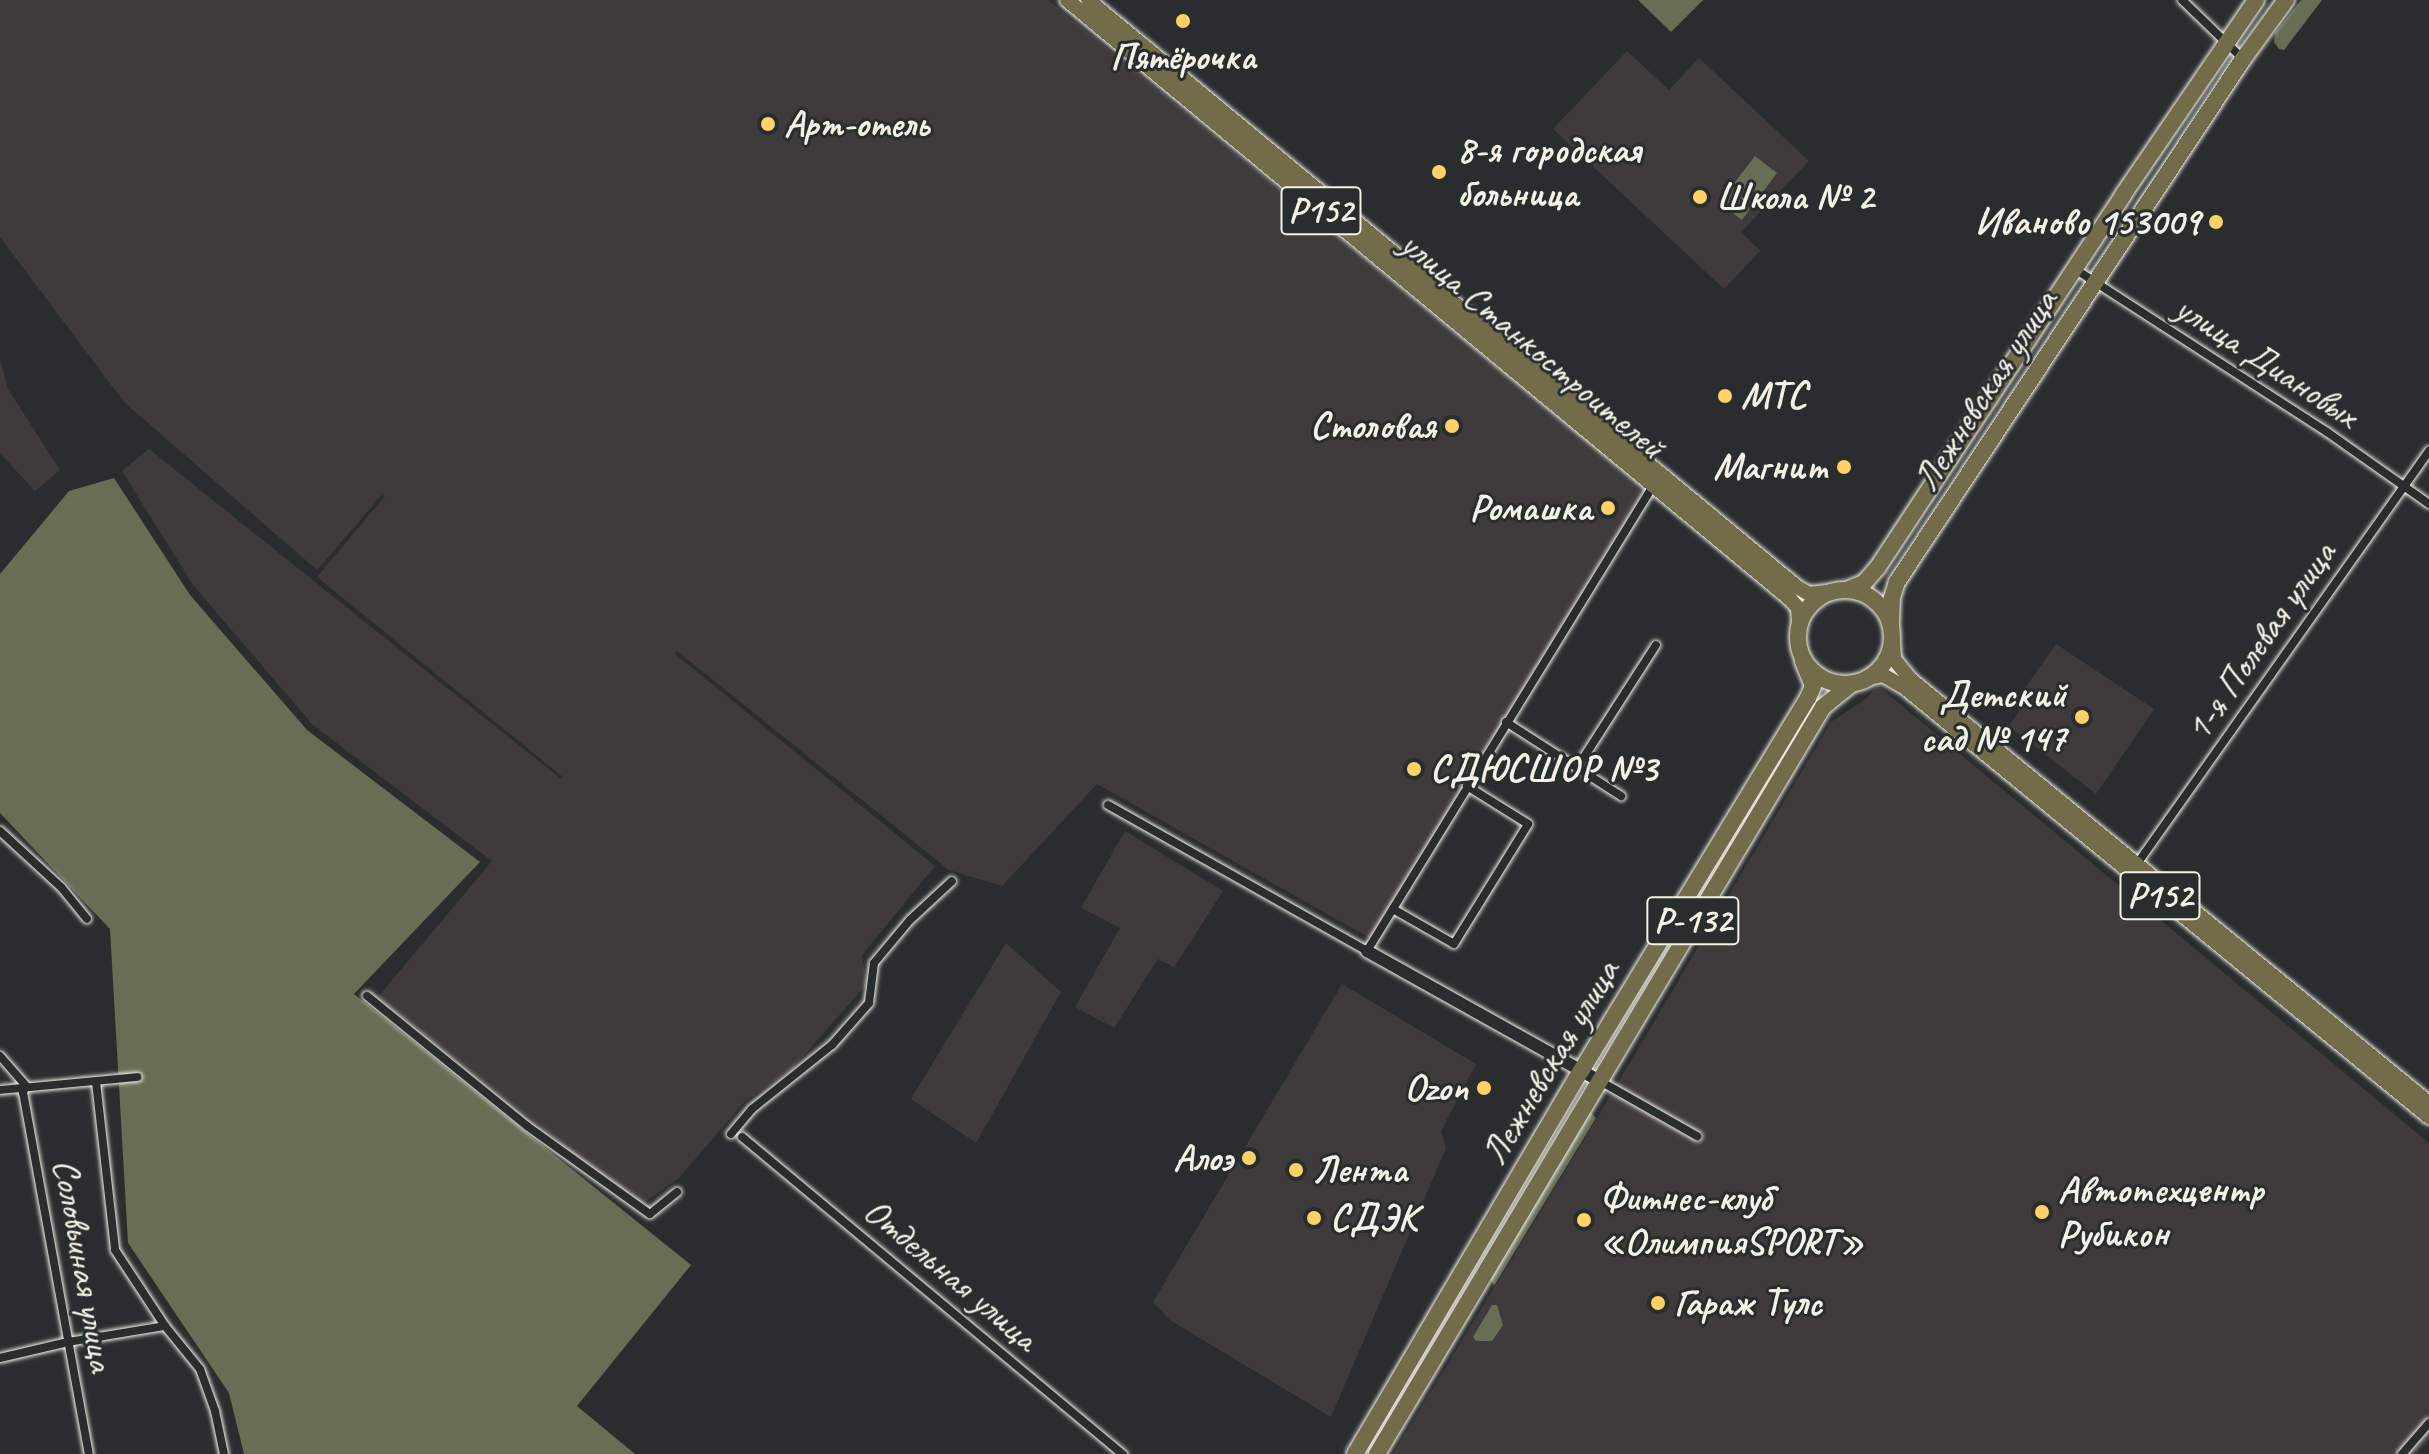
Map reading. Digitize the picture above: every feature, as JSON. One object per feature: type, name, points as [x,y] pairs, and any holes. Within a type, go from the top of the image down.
[{"type":"highway","name":"Лежневская улица","points":[[1841,590],[1864,583],[1878,567],[2074,268],[2256,0]]},
{"type":"highway","name":"Лежневская улица","points":[[1891,624],[1891,604],[1897,582],[2243,59],[2286,0]]},
{"type":"highway","points":[[1841,590],[1875,600],[1891,624],[1893,643],[1885,662],[1860,681],[1824,679],[1803,661],[1799,623],[1809,606],[1841,590]]},
{"type":"highway","name":"Лежневская улица","points":[[1355,1454],[1581,1071],[1808,698],[1813,686],[1803,661]]},
{"type":"highway","name":"Лежневская улица","points":[[1377,1454],[1823,707],[1860,681]]},
{"type":"main road","name":"улица Станкостроителей","points":[[1082,3],[1794,602],[1799,623]]},
{"type":"main road","name":"улица Станкостроителей","points":[[1082,3],[1797,587],[1809,594],[1841,590]]},
{"type":"main road","name":"Р152","points":[[1893,643],[1894,659],[1910,679],[2429,1117]]},
{"type":"main road","name":"Р152","points":[[1860,681],[1883,675],[1904,687],[2429,1103]]},
{"type":"street","points":[[2182,0],[2243,59]]},
{"type":"street","name":"улица Диановых","points":[[2074,268],[2327,432],[2429,504]]},
{"type":"street","name":"1-я Полевая улица","points":[[2134,868],[2429,451]]},
{"type":"street","points":[[1367,951],[1653,486]]},
{"type":"street","points":[[1577,768],[1656,645]]},
{"type":"street","points":[[1506,722],[1621,796]]},
{"type":"street","points":[[1393,909],[1454,944],[1528,824],[1467,786]]},
{"type":"street","points":[[1108,805],[1697,1136]]},
{"type":"street","points":[[0,831],[61,887],[87,919]]},
{"type":"street","points":[[731,1134],[752,1109],[832,1045],[869,1003],[874,963],[910,920],[952,881]]},
{"type":"street","points":[[367,996],[527,1126],[650,1214],[677,1192]]},
{"type":"street","points":[[0,1056],[26,1086]]},
{"type":"street","points":[[0,1090],[137,1077]]},
{"type":"street","points":[[96,1082],[115,1250],[165,1326],[200,1369],[215,1411],[224,1454]]},
{"type":"street","name":"Соловьиная улица","points":[[26,1086],[23,1092],[89,1454]]},
{"type":"street","name":"Отдельная улица","points":[[742,1137],[1123,1454]]},
{"type":"street","points":[[0,1358],[68,1342],[165,1326]]},
{"type":"street","points":[[2402,1454],[2429,1423]]},
{"type":"shaded area","points":[[0,0],[1048,0],[1648,490],[1373,940],[1097,784],[1002,886],[949,870],[677,651],[675,654],[935,866],[862,955],[867,984],[791,1070],[745,1101],[679,1178],[642,1204],[378,997],[492,861],[313,725],[193,585],[122,471],[149,449],[561,779],[563,777],[317,577],[385,496],[382,495],[317,570],[124,402],[0,237]]},
{"type":"shaded area","name":"Школа № 2","points":[[1627,51],[1669,90],[1699,58],[1809,161],[1741,232],[1760,251],[1724,289],[1553,129]]},
{"type":"shaded area","points":[[0,359],[8,389],[60,470],[35,491],[0,453]]},
{"type":"shaded area","name":"Детский сад № 147","points":[[2056,644],[2154,709],[2096,794],[2009,726],[2029,697],[2023,691]]},
{"type":"shaded area","points":[[1877,685],[2429,1143],[2429,1440],[2416,1454],[1393,1454],[1599,1115],[1831,722],[1867,698]]},
{"type":"shaded area","points":[[1125,831],[1223,891],[1174,967],[1158,959],[1114,1028],[1075,1007],[1120,928],[1081,908]]},
{"type":"shaded area","points":[[1006,943],[1061,992],[976,1143],[911,1099]]},
{"type":"shaded area","points":[[1342,984],[1476,1064],[1441,1131],[1446,1148],[1331,1417],[1170,1320],[1153,1302]]},
{"type":"green space","points":[[1638,0],[1703,0],[1671,32]]},
{"type":"green space","points":[[2301,0],[2322,0],[2284,50],[2279,49],[2274,42],[2275,33]]},
{"type":"green space","points":[[1755,156],[1777,173],[1742,220],[1719,203]]},
{"type":"green space","points":[[114,478],[190,595],[307,730],[480,862],[354,994],[691,1265],[577,1406],[635,1454],[244,1454],[229,1393],[128,1243],[110,929],[0,813],[0,574],[69,491]]},
{"type":"green space","points":[[1589,1111],[1596,1118],[1494,1286],[1490,1277]]},
{"type":"green space","points":[[1492,1305],[1497,1305],[1503,1325],[1492,1341],[1476,1341],[1473,1337]]},
{"type":"place","name":"Пятёрочка","points":[[1183,21]]},
{"type":"place","name":"Арт-отель","points":[[768,124]]},
{"type":"place","name":"8-я городская больница","points":[[1439,172]]},
{"type":"place","name":"Школа № 2","points":[[1700,197]]},
{"type":"place","name":"Иваново 153009","points":[[2216,222]]},
{"type":"place","name":"МТС","points":[[1725,396]]},
{"type":"place","name":"Столовая","points":[[1452,426]]},
{"type":"place","name":"Магнит","points":[[1844,467]]},
{"type":"place","name":"Ромашка","points":[[1608,508]]},
{"type":"place","name":"Детский сад № 147","points":[[2082,717]]},
{"type":"place","name":"СДЮСШОР №3","points":[[1414,769]]},
{"type":"place","name":"Ozon","points":[[1484,1088]]},
{"type":"place","name":"Алоэ","points":[[1249,1158]]},
{"type":"place","name":"Лента","points":[[1296,1170]]},
{"type":"place","name":"Автотехцентр Рубикон","points":[[2042,1212]]},
{"type":"place","name":"СДЭК","points":[[1314,1218]]},
{"type":"place","name":"Фитнес-клуб «ОлимпияSPORT»","points":[[1584,1220]]},
{"type":"place","name":"Гараж Тулс","points":[[1658,1303]]}]
